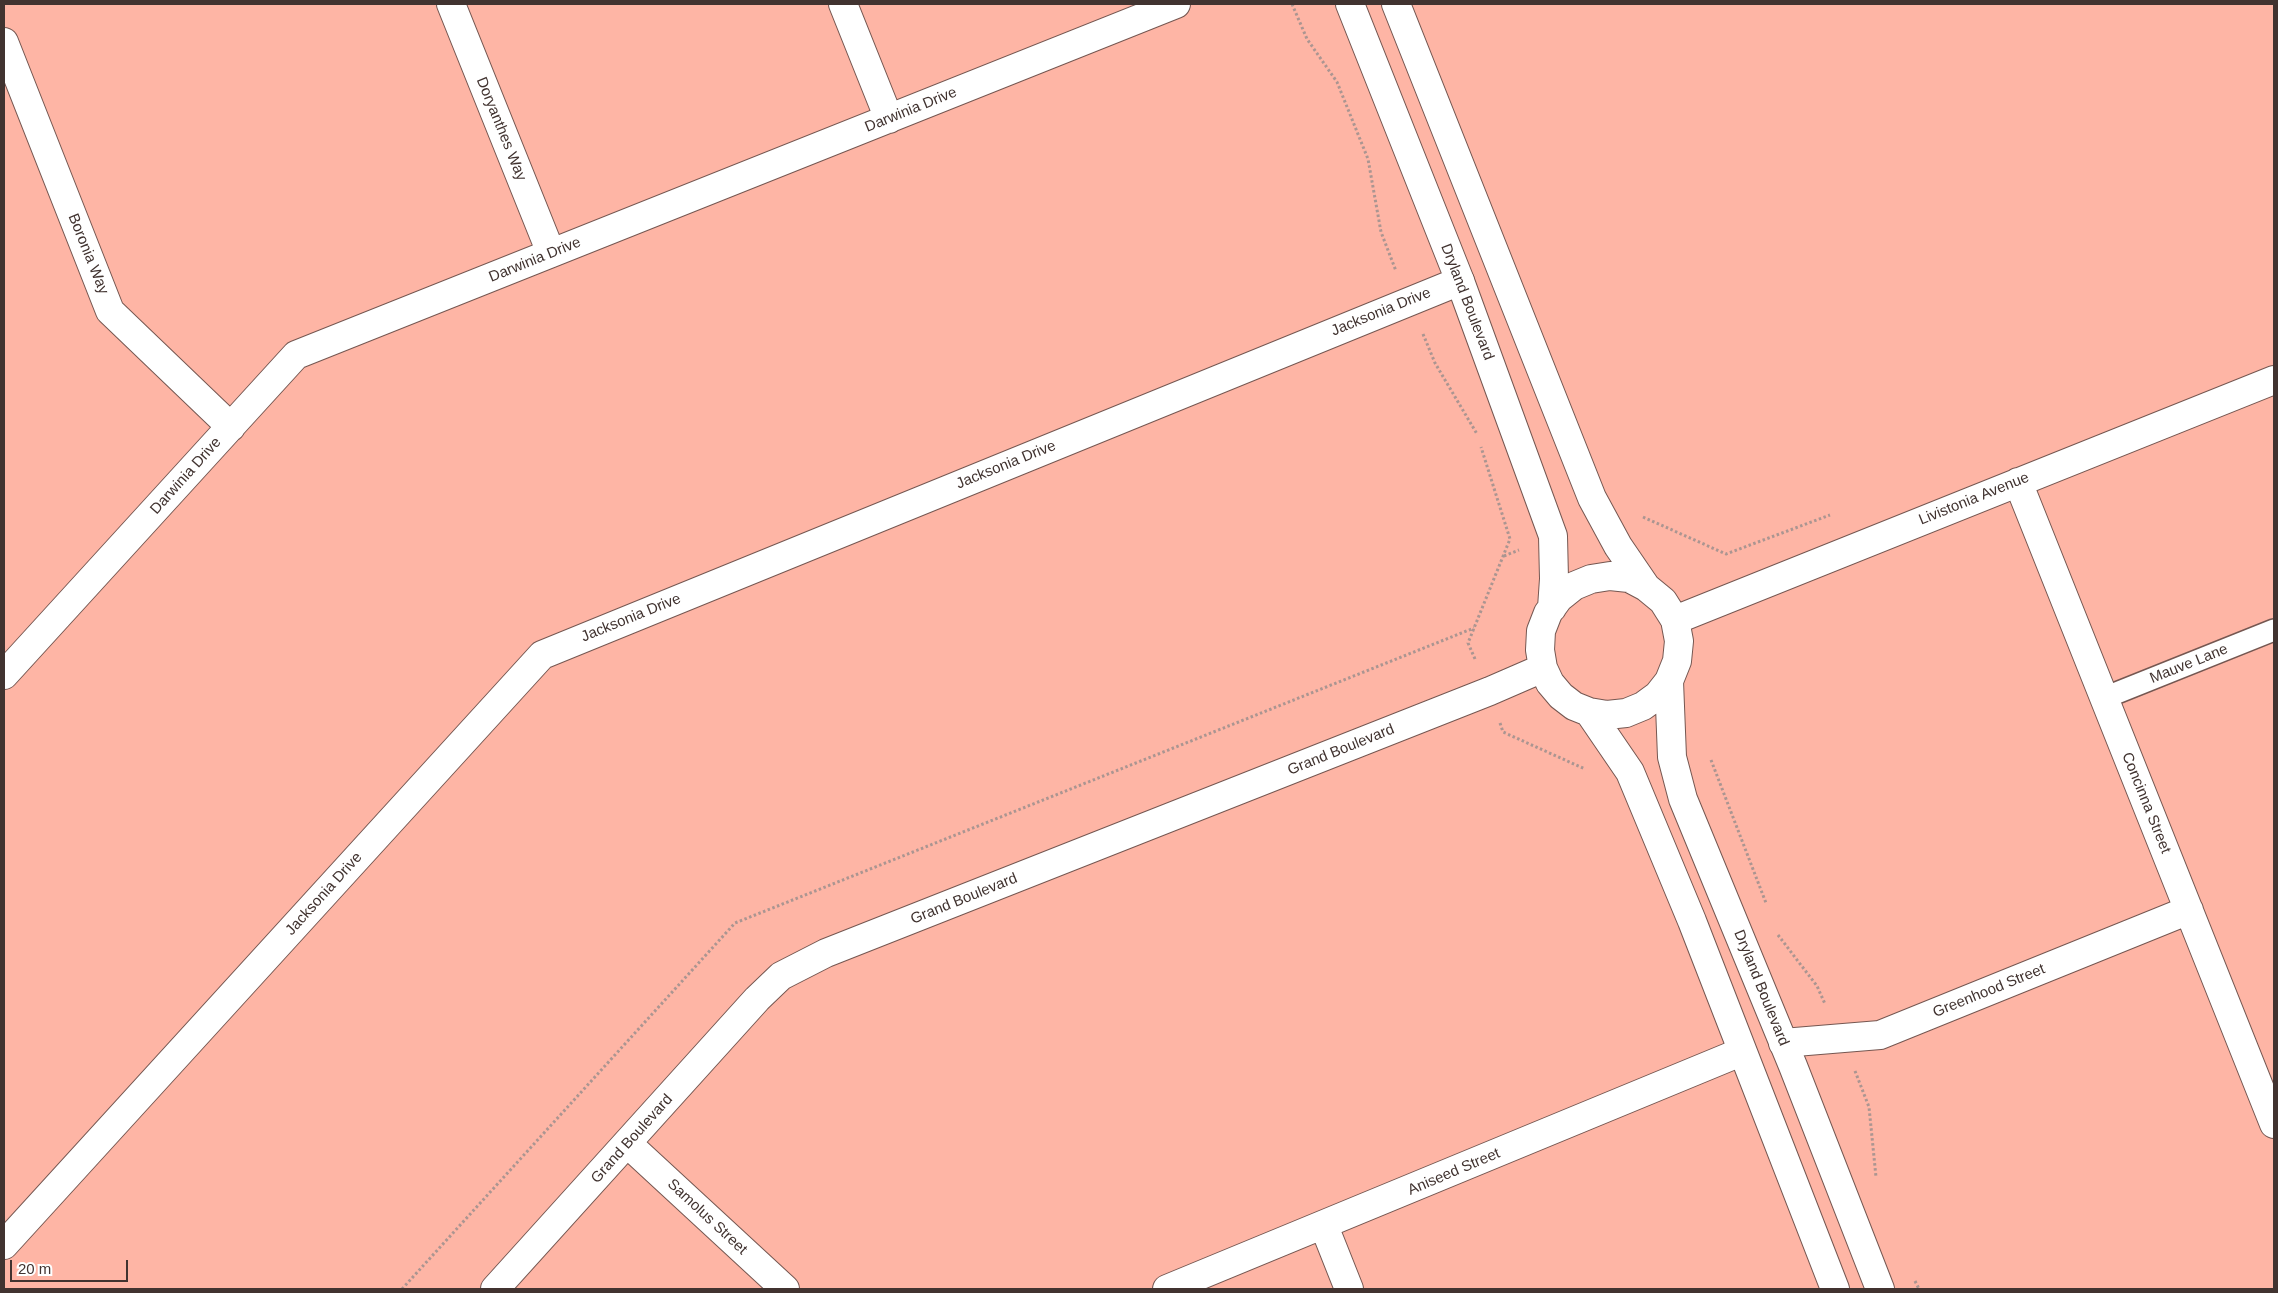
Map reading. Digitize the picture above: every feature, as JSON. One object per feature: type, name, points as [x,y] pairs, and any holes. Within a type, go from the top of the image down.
[{"type":"street","name":"Doryanthes Way","points":[[451,4],[551,253]]},
{"type":"street","points":[[843,4],[888,119]]},
{"type":"street","name":"Darwinia Drive","points":[[4,675],[296,355],[1176,4]]},
{"type":"street","name":"Dryland Boulevard","points":[[1350,4],[1460,281],[1553,536],[1554,579],[1552,608]]},
{"type":"street","points":[[1396,4],[1592,498],[1618,546],[1646,586],[1663,601],[1674,620],[1679,641],[1677,661],[1669,681],[1658,695],[1643,706],[1626,713],[1607,715],[1589,712],[1574,706],[1561,696],[1543,668],[1540,650],[1541,631],[1552,608],[1559,598],[1574,586],[1591,579],[1610,576],[1629,578],[1646,586]]},
{"type":"street","name":"Boronia Way","points":[[4,42],[110,311],[231,427]]},
{"type":"street","name":"Jacksonia Drive","points":[[4,1245],[542,655],[1460,281]]},
{"type":"street","name":"Livistonia Avenue","points":[[1674,620],[2274,380]]},
{"type":"street","name":"Concinna Street","points":[[2018,482],[2274,1124]]},
{"type":"street","name":"Grand Boulevard","points":[[495,1289],[757,999],[781,976],[826,953],[1490,692],[1543,668]]},
{"type":"street","name":"Dryland Boulevard","points":[[1669,681],[1673,762],[1683,798],[1783,1042],[1880,1289]]},
{"type":"street","points":[[1589,712],[1630,772],[1692,920],[1741,1052],[1835,1289]]},
{"type":"street","name":"Greenhood Street","points":[[1783,1042],[1880,1035],[2189,910]]},
{"type":"street","name":"Aniseed Street","points":[[1167,1289],[1324,1226],[1741,1052]]},
{"type":"street","name":"Samolus Street","points":[[628,1144],[785,1289]]},
{"type":"street","points":[[1324,1226],[1349,1289]]},
{"type":"lane","name":"Mauve Lane","points":[[2104,698],[2274,630]]},
{"type":"path","points":[[1292,4],[1307,38],[1337,82],[1364,151],[1381,232],[1393,263]]},
{"type":"path","points":[[1435,363],[1477,433],[1510,539],[1499,567]]},
{"type":"path","points":[[1602,515],[1629,504],[1634,513],[1726,554],[1830,515]]},
{"type":"path","points":[[1504,556],[1553,536]]},
{"type":"shaded area","points":[[4,4],[2274,4],[2274,1289],[4,1289]]}]
